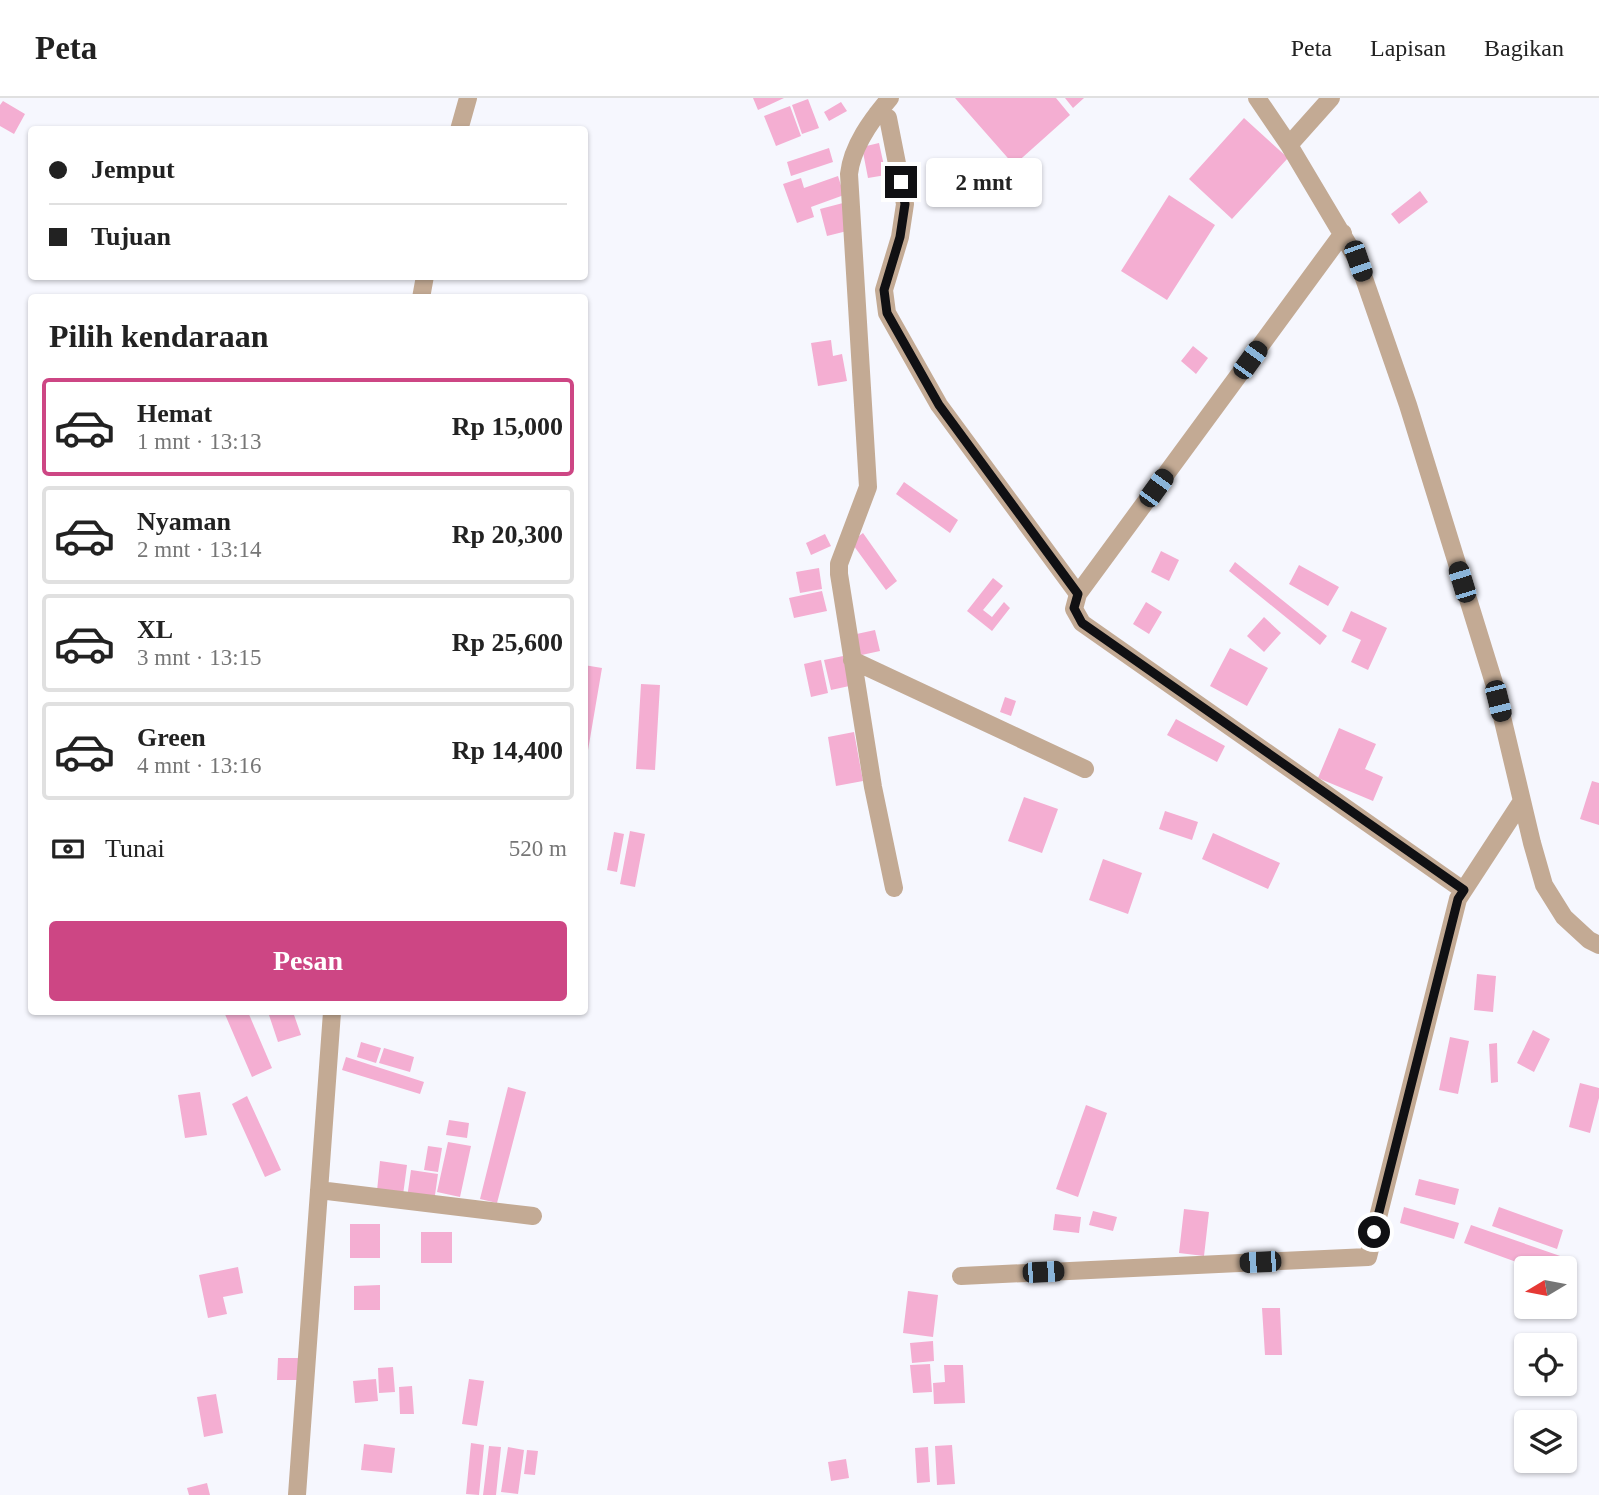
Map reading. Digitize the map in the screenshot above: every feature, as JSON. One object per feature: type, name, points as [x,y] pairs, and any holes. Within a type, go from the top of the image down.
[{"type":"street","points":[[460,126],[468,98]]},
{"type":"street","points":[[890,98],[877,114],[855,153],[849,174],[868,487],[839,564],[873,787],[894,888]]},
{"type":"street","points":[[1257,98],[1289,145],[1358,261],[1408,405],[1494,682],[1544,885],[1564,917],[1599,946]]},
{"type":"street","points":[[1289,145],[1331,98]]},
{"type":"street","points":[[877,114],[888,118],[905,204],[900,237],[884,290],[887,313],[939,405],[1078,594]]},
{"type":"street","points":[[1343,233],[1078,594],[1074,608],[1082,623],[1464,890]]},
{"type":"street","points":[[852,660],[1086,769]]},
{"type":"street","points":[[961,1276],[1368,1257],[1458,899],[1522,801]]},
{"type":"street","points":[[297,1495],[332,1015]]},
{"type":"street","points":[[319,1191],[533,1216]]},
{"type":"building","points":[[753,98],[784,98],[758,110]]},
{"type":"building","points":[[955,98],[1056,98],[1070,115],[1014,165]]},
{"type":"building","points":[[1065,98],[1084,98],[1073,108]]},
{"type":"building","points":[[808,99],[819,128],[802,134],[792,105]]},
{"type":"building","points":[[3,101],[25,114],[14,134],[0,126],[0,105]]},
{"type":"building","points":[[841,102],[847,111],[829,121],[824,112]]},
{"type":"building","points":[[790,106],[801,136],[776,146],[764,116]]},
{"type":"building","points":[[1244,118],[1288,158],[1232,219],[1189,179]]},
{"type":"building","points":[[879,143],[886,175],[868,178],[862,147]]},
{"type":"building","points":[[829,148],[833,162],[791,176],[787,162]]},
{"type":"building","points":[[838,176],[844,195],[811,207],[814,217],[797,223],[783,184],[801,178],[804,188]]},
{"type":"building","points":[[1420,191],[1428,202],[1399,224],[1391,214]]},
{"type":"building","points":[[1169,195],[1215,225],[1167,300],[1121,271]]},
{"type":"building","points":[[843,203],[851,230],[827,236],[820,209]]},
{"type":"building","points":[[831,340],[833,356],[842,354],[847,381],[818,386],[811,343]]},
{"type":"building","points":[[1193,346],[1208,358],[1196,374],[1181,361]]},
{"type":"building","points":[[904,482],[958,520],[950,533],[896,494]]},
{"type":"building","points":[[863,533],[897,581],[886,590],[851,542]]},
{"type":"building","points":[[825,534],[831,546],[811,555],[806,543]]},
{"type":"building","points":[[1161,551],[1179,560],[1169,581],[1151,572]]},
{"type":"building","points":[[1235,562],[1327,636],[1320,645],[1229,571]]},
{"type":"building","points":[[1299,565],[1339,587],[1328,606],[1289,584]]},
{"type":"building","points":[[819,568],[822,589],[800,593],[796,572]]},
{"type":"building","points":[[993,578],[1003,586],[983,610],[992,617],[1004,602],[1010,608],[992,631],[967,611]]},
{"type":"building","points":[[822,591],[827,611],[794,618],[789,598]]},
{"type":"building","points":[[1146,602],[1162,612],[1149,634],[1133,624]]},
{"type":"building","points":[[1351,611],[1387,628],[1368,670],[1351,662],[1361,640],[1342,631]]},
{"type":"building","points":[[1264,617],[1281,633],[1264,652],[1247,636]]},
{"type":"building","points":[[875,630],[880,651],[857,656],[852,635]]},
{"type":"building","points":[[1230,648],[1268,668],[1247,706],[1210,686]]},
{"type":"building","points":[[848,655],[854,685],[831,690],[824,660]]},
{"type":"building","points":[[821,660],[828,693],[811,697],[804,664]]},
{"type":"building","points":[[588,666],[602,668],[588,750]]},
{"type":"building","points":[[641,684],[660,685],[655,770],[636,769]]},
{"type":"building","points":[[1005,697],[1016,701],[1011,716],[1000,712]]},
{"type":"building","points":[[1176,719],[1225,746],[1217,762],[1167,735]]},
{"type":"building","points":[[1339,728],[1376,744],[1365,769],[1383,777],[1373,801],[1318,778]]},
{"type":"building","points":[[854,732],[863,781],[836,786],[828,737]]},
{"type":"building","points":[[1592,781],[1599,783],[1599,825],[1580,819]]},
{"type":"building","points":[[1024,797],[1058,809],[1042,853],[1008,841]]},
{"type":"building","points":[[1165,811],[1198,822],[1192,840],[1159,829]]},
{"type":"building","points":[[630,831],[645,834],[635,887],[620,884]]},
{"type":"building","points":[[614,832],[624,834],[617,872],[607,870]]},
{"type":"building","points":[[1213,833],[1280,863],[1268,889],[1202,859]]},
{"type":"building","points":[[1103,859],[1142,873],[1128,914],[1089,900]]},
{"type":"building","points":[[1477,974],[1496,976],[1493,1012],[1474,1010]]},
{"type":"building","points":[[225,1015],[249,1015],[272,1068],[252,1077]]},
{"type":"building","points":[[269,1015],[294,1015],[301,1035],[278,1042]]},
{"type":"building","points":[[1533,1030],[1550,1039],[1534,1072],[1517,1063]]},
{"type":"building","points":[[1450,1037],[1469,1041],[1458,1094],[1439,1090]]},
{"type":"building","points":[[361,1042],[381,1048],[376,1063],[357,1057]]},
{"type":"building","points":[[1497,1043],[1498,1082],[1491,1083],[1489,1044]]},
{"type":"building","points":[[384,1048],[414,1057],[410,1072],[379,1063]]},
{"type":"building","points":[[346,1057],[424,1082],[420,1094],[342,1070]]},
{"type":"building","points":[[1580,1083],[1599,1088],[1590,1133],[1569,1127]]},
{"type":"building","points":[[508,1087],[526,1092],[497,1203],[480,1199]]},
{"type":"building","points":[[200,1092],[207,1135],[185,1138],[178,1095]]},
{"type":"building","points":[[247,1096],[281,1170],[265,1177],[232,1104]]},
{"type":"building","points":[[1086,1105],[1107,1113],[1078,1197],[1056,1189]]},
{"type":"building","points":[[449,1120],[469,1123],[467,1138],[446,1135]]},
{"type":"building","points":[[448,1142],[471,1146],[460,1197],[437,1192]]},
{"type":"building","points":[[428,1146],[442,1148],[438,1172],[424,1170]]},
{"type":"building","points":[[380,1161],[407,1165],[403,1195],[377,1191]]},
{"type":"building","points":[[411,1170],[438,1174],[434,1202],[407,1198]]},
{"type":"building","points":[[1419,1179],[1459,1189],[1455,1205],[1415,1195]]},
{"type":"building","points":[[1404,1207],[1459,1223],[1454,1239],[1400,1223]]},
{"type":"building","points":[[1499,1207],[1563,1230],[1557,1249],[1492,1226]]},
{"type":"building","points":[[1184,1209],[1209,1212],[1204,1256],[1179,1253]]},
{"type":"building","points":[[1093,1211],[1117,1217],[1113,1231],[1089,1225]]},
{"type":"building","points":[[1055,1214],[1081,1217],[1079,1233],[1053,1230]]},
{"type":"building","points":[[350,1224],[380,1224],[380,1258],[350,1258]]},
{"type":"building","points":[[1471,1225],[1560,1256],[1514,1256],[1514,1261],[1464,1243]]},
{"type":"building","points":[[421,1232],[452,1232],[452,1263],[421,1263]]},
{"type":"building","points":[[238,1267],[243,1293],[223,1297],[227,1314],[208,1318],[199,1275]]},
{"type":"building","points":[[380,1285],[380,1310],[354,1310],[354,1286]]},
{"type":"building","points":[[908,1291],[938,1295],[933,1337],[903,1333]]},
{"type":"building","points":[[1262,1308],[1280,1308],[1282,1355],[1265,1355]]},
{"type":"building","points":[[933,1341],[934,1361],[912,1363],[910,1343]]},
{"type":"building","points":[[278,1358],[300,1358],[300,1380],[277,1380]]},
{"type":"building","points":[[930,1364],[932,1392],[913,1393],[910,1365]]},
{"type":"building","points":[[944,1365],[963,1365],[965,1403],[934,1404],[933,1383],[945,1382]]},
{"type":"building","points":[[393,1367],[395,1392],[379,1393],[378,1368]]},
{"type":"building","points":[[376,1379],[378,1401],[355,1403],[353,1381]]},
{"type":"building","points":[[469,1379],[484,1381],[477,1426],[462,1424]]},
{"type":"building","points":[[412,1386],[414,1414],[400,1414],[399,1387]]},
{"type":"building","points":[[216,1394],[223,1433],[204,1437],[197,1397]]},
{"type":"building","points":[[471,1443],[484,1445],[479,1495],[466,1494]]},
{"type":"building","points":[[364,1444],[395,1448],[392,1473],[361,1470]]},
{"type":"building","points":[[952,1445],[955,1484],[937,1485],[935,1446]]},
{"type":"building","points":[[489,1446],[501,1447],[496,1495],[483,1495]]},
{"type":"building","points":[[508,1447],[524,1450],[518,1494],[501,1492]]},
{"type":"building","points":[[928,1447],[930,1482],[917,1483],[915,1448]]},
{"type":"building","points":[[527,1450],[538,1451],[535,1475],[524,1474]]},
{"type":"building","points":[[846,1459],[849,1478],[831,1481],[828,1462]]},
{"type":"building","points":[[207,1483],[210,1495],[189,1495],[187,1488]]},
{"type":"route","points":[[901,182],[905,204],[900,237],[884,290],[887,313],[939,405],[1078,594],[1074,608],[1082,623],[1464,890],[1458,899],[1374,1232]]}]
